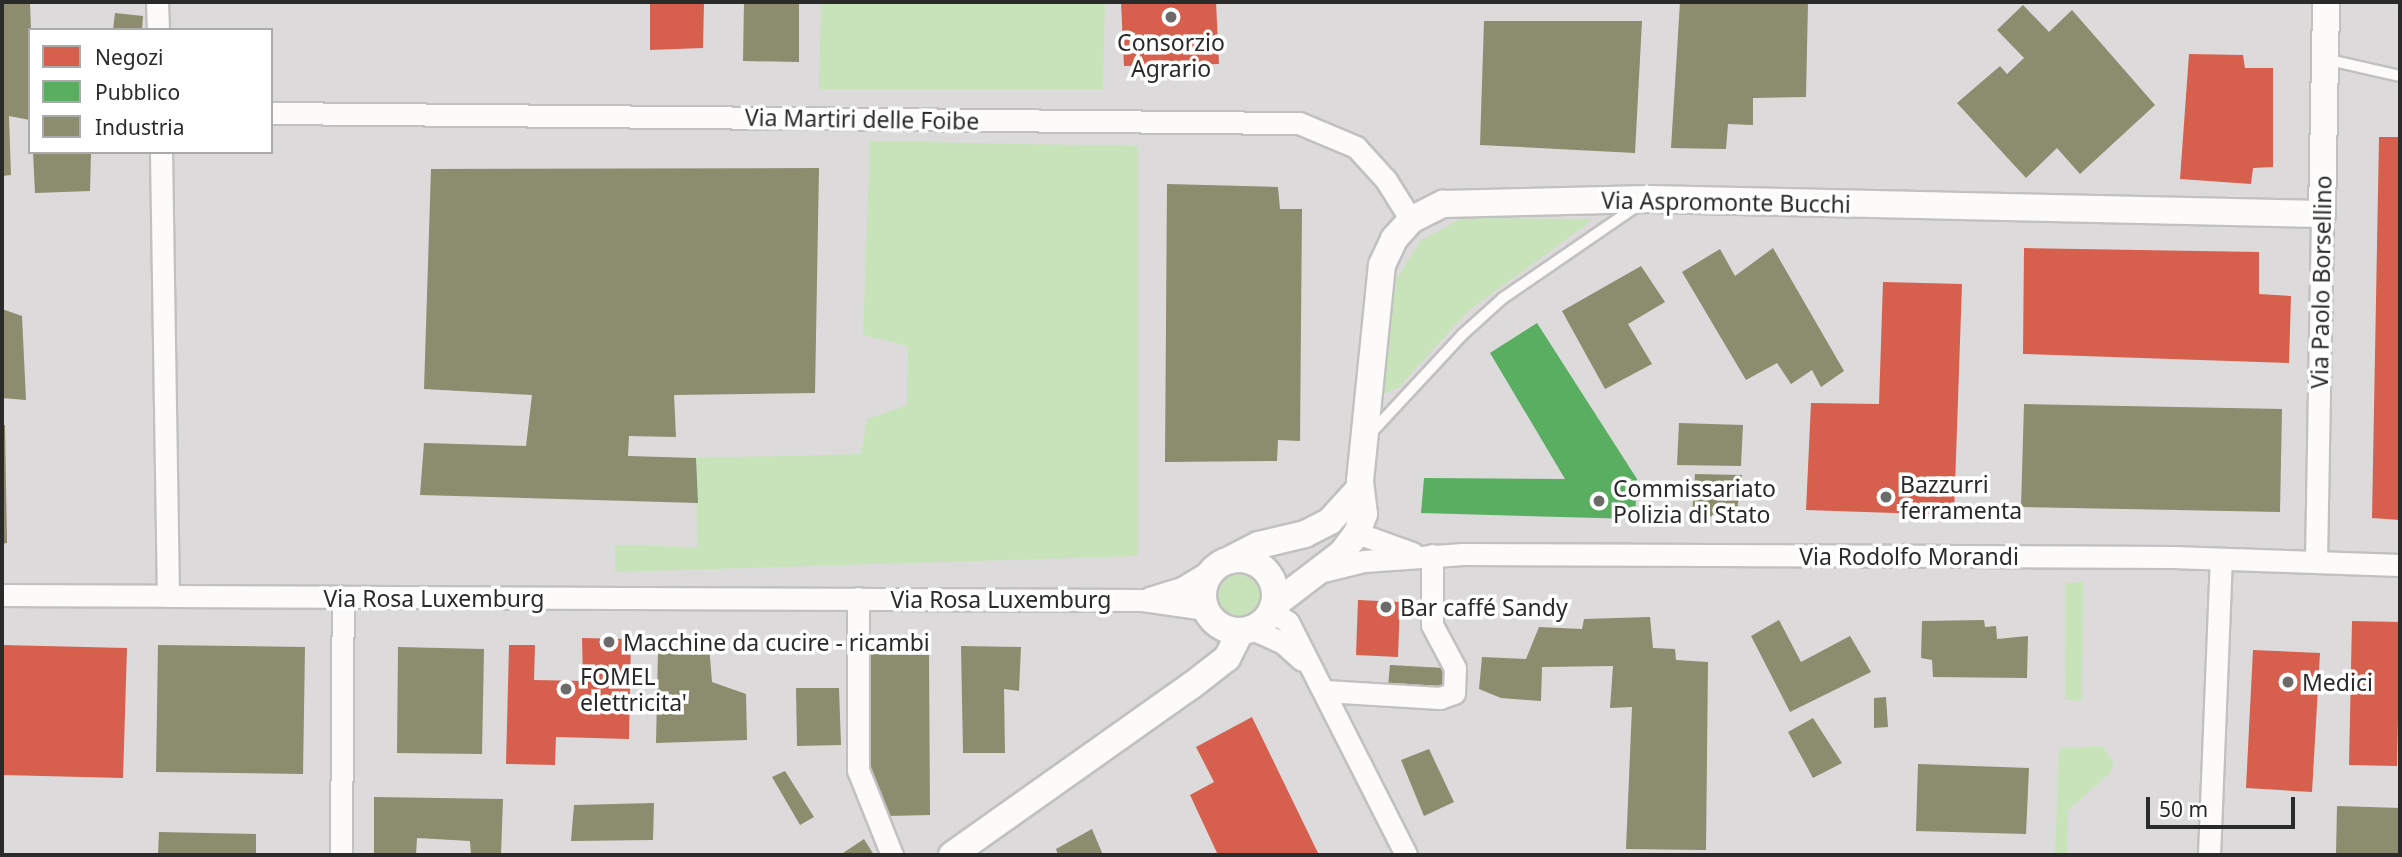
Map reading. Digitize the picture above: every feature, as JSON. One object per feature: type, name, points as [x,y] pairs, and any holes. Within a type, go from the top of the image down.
[{"type":"street","points":[[157,2],[158,28]]},
{"type":"street","name":"Via Paolo Borsellino","points":[[2316,562],[2326,2]]},
{"type":"street","name":"Via Martiri delle Foibe","points":[[273,113],[1299,123],[1356,146],[1386,180],[1411,220]]},
{"type":"street","points":[[161,154],[168,596]]},
{"type":"street","name":"Via Aspromonte Bucchi","points":[[1361,523],[1360,488],[1382,265],[1394,239],[1411,220],[1443,204],[1649,199],[2322,214]]},
{"type":"street","points":[[1305,534],[1330,521],[1360,488]]},
{"type":"street","points":[[1191,687],[1208,654],[1209,614],[1204,585],[1224,562],[1259,545],[1361,523]]},
{"type":"street","points":[[952,855],[1191,687],[1227,658],[1246,630],[1318,573],[1361,523]]},
{"type":"street","name":"Via Rodolfo Morandi","points":[[1361,523],[1387,544],[1425,555]]},
{"type":"street","points":[[1325,691],[1440,698],[1454,693],[1455,668],[1432,625],[1425,555]]},
{"type":"street","name":"Via Rodolfo Morandi","points":[[1318,573],[1425,555],[2221,559],[2400,565]]},
{"type":"street","points":[[2209,855],[2221,559]]},
{"type":"street","points":[[1224,562],[1256,562],[1266,570],[1275,592],[1273,608]]},
{"type":"street","name":"Via Rosa Luxemburg","points":[[1143,600],[1182,588],[1224,562]]},
{"type":"street","name":"Via Rosa Luxemburg","points":[[2,595],[1143,600],[1209,614]]},
{"type":"street","points":[[341,855],[343,597]]},
{"type":"street","points":[[858,598],[858,770],[892,855]]},
{"type":"street","points":[[1273,608],[1287,622],[1304,661],[1325,691],[1406,855]]},
{"type":"street","points":[[1209,614],[1283,643],[1304,661]]},
{"type":"lane","points":[[2325,59],[2400,76]]},
{"type":"lane","points":[[1367,438],[1433,365],[1503,298],[1649,199]]},
{"type":"shaded area","points":[[2,2],[2400,2],[2400,855],[2,855]]},
{"type":"green space","points":[[821,2],[1105,2],[1103,89],[819,89]]},
{"type":"green space","points":[[870,141],[1138,146],[1138,556],[615,572],[615,545],[697,547],[696,458],[861,454],[867,419],[907,405],[908,346],[863,335]]},
{"type":"green space","points":[[1462,218],[1594,219],[1468,311],[1399,387],[1384,394],[1395,281],[1420,241]]},
{"type":"green space","points":[[1240,572],[1249,573],[1257,579],[1263,587],[1263,605],[1257,613],[1249,619],[1240,620],[1231,619],[1223,613],[1217,605],[1216,596],[1217,587],[1223,579],[1231,573]]},
{"type":"green space","points":[[2083,582],[2082,701],[2065,700],[2066,583]]},
{"type":"green space","points":[[2102,746],[2114,763],[2110,773],[2068,810],[2067,855],[2055,855],[2059,748]]},
{"type":"building: Negozi","points":[[650,2],[704,2],[703,48],[650,50]]},
{"type":"building: Negozi","points":[[1121,2],[1216,2],[1219,64],[1124,66]]},
{"type":"building: Negozi","points":[[2189,54],[2243,55],[2245,68],[2273,68],[2273,167],[2253,168],[2251,184],[2180,179]]},
{"type":"building: Negozi","points":[[2379,137],[2400,137],[2400,520],[2372,518]]},
{"type":"building: Negozi","points":[[2024,248],[2259,252],[2259,294],[2291,296],[2289,363],[2023,354]]},
{"type":"building: Negozi","points":[[1883,282],[1962,284],[1954,515],[1806,510],[1811,403],[1879,404]]},
{"type":"building: Negozi","points":[[1358,600],[1400,602],[1398,657],[1356,655]]},
{"type":"building: Negozi","points":[[2352,621],[2400,622],[2397,766],[2349,765]]},
{"type":"building: Negozi","points":[[582,638],[631,639],[629,739],[556,737],[555,765],[506,764],[509,645],[535,645],[534,680],[583,681]]},
{"type":"building: Negozi","points":[[2,645],[127,648],[123,778],[2,775]]},
{"type":"building: Negozi","points":[[2253,650],[2320,653],[2312,792],[2246,788]]},
{"type":"building: Negozi","points":[[1252,717],[1319,855],[1218,855],[1190,795],[1214,782],[1196,747]]},
{"type":"building: Pubblico","points":[[1537,323],[1637,479],[1635,519],[1421,513],[1424,478],[1565,479],[1490,353]]},
{"type":"building: Industria","points":[[2,2],[30,2],[28,120],[9,116],[11,175],[2,176]]},
{"type":"building: Industria","points":[[744,2],[799,2],[799,62],[743,61]]},
{"type":"building: Industria","points":[[1680,2],[1808,2],[1806,97],[1753,98],[1753,125],[1728,124],[1726,149],[1671,148]]},
{"type":"building: Industria","points":[[2023,5],[2049,32],[2072,10],[2155,105],[2080,174],[2057,148],[2026,178],[1957,103],[2000,66],[2007,74],[2024,58],[1997,30]]},
{"type":"building: Industria","points":[[115,13],[143,16],[142,28],[113,28]]},
{"type":"building: Industria","points":[[1484,21],[1642,21],[1635,153],[1480,145]]},
{"type":"building: Industria","points":[[33,154],[91,154],[90,191],[35,193]]},
{"type":"building: Industria","points":[[819,168],[815,393],[674,395],[676,437],[629,436],[628,456],[696,458],[698,503],[420,495],[424,443],[526,446],[532,395],[424,389],[431,169]]},
{"type":"building: Industria","points":[[1167,184],[1278,187],[1280,209],[1302,209],[1300,441],[1278,440],[1277,461],[1165,462]]},
{"type":"building: Industria","points":[[1773,248],[1844,371],[1821,387],[1812,370],[1791,384],[1777,363],[1746,380],[1682,272],[1720,249],[1735,276]]},
{"type":"building: Industria","points":[[1641,266],[1665,302],[1628,324],[1652,364],[1605,389],[1562,311]]},
{"type":"building: Industria","points":[[2,309],[22,316],[26,400],[2,398]]},
{"type":"building: Industria","points":[[2024,404],[2282,409],[2280,512],[2021,507]]},
{"type":"building: Industria","points":[[1679,423],[1743,425],[1741,466],[1677,465]]},
{"type":"building: Industria","points":[[2,425],[5,425],[7,543],[2,544]]},
{"type":"building: Industria","points":[[1695,474],[1742,475],[1736,518],[1692,515]]},
{"type":"building: Industria","points":[[1650,617],[1653,648],[1675,649],[1676,660],[1708,662],[1706,850],[1626,849],[1632,707],[1610,708],[1613,666],[1542,667],[1541,701],[1501,698],[1479,689],[1482,657],[1526,659],[1539,627],[1582,629],[1584,619]]},
{"type":"building: Industria","points":[[1779,620],[1801,662],[1850,636],[1871,672],[1790,712],[1751,636]]},
{"type":"building: Industria","points":[[1984,620],[1985,627],[1996,626],[1997,639],[2028,636],[2027,678],[1933,677],[1932,660],[1921,658],[1922,621]]},
{"type":"building: Industria","points":[[158,645],[305,647],[303,774],[156,772]]},
{"type":"building: Industria","points":[[709,645],[712,682],[746,694],[747,740],[656,743],[658,648]]},
{"type":"building: Industria","points":[[961,646],[1021,647],[1019,691],[1004,689],[1005,753],[963,753]]},
{"type":"building: Industria","points":[[398,647],[484,649],[482,754],[397,753]]},
{"type":"building: Industria","points":[[862,654],[929,655],[930,815],[887,816],[864,770]]},
{"type":"building: Industria","points":[[1390,665],[1444,668],[1444,686],[1388,686]]},
{"type":"building: Industria","points":[[796,688],[839,688],[841,745],[797,746]]},
{"type":"building: Industria","points":[[1886,697],[1888,727],[1874,728],[1874,698]]},
{"type":"building: Industria","points":[[1813,718],[1842,763],[1813,778],[1788,732]]},
{"type":"building: Industria","points":[[1429,749],[1454,802],[1424,816],[1401,760]]},
{"type":"building: Industria","points":[[1918,764],[2029,768],[2026,834],[1916,831]]},
{"type":"building: Industria","points":[[785,771],[814,817],[800,825],[772,777]]},
{"type":"building: Industria","points":[[374,797],[503,799],[501,855],[471,855],[470,841],[417,838],[416,855],[374,855]]},
{"type":"building: Industria","points":[[654,803],[653,840],[571,841],[574,805]]},
{"type":"building: Industria","points":[[2337,806],[2400,808],[2400,855],[2336,855]]},
{"type":"building: Industria","points":[[1092,829],[1103,855],[1058,855],[1056,849]]},
{"type":"building: Industria","points":[[159,832],[256,834],[256,855],[158,855]]},
{"type":"building: Industria","points":[[864,839],[874,855],[840,855]]},
{"type":"place","name":"Consorzio Agrario","points":[[1171,17]]},
{"type":"place","name":"Bazzurri ferramenta","points":[[1886,497]]},
{"type":"place","name":"Commissariato Polizia di Stato","points":[[1599,501]]},
{"type":"place","name":"Bar caffé Sandy","points":[[1386,607]]},
{"type":"place","name":"Macchine da cucire - ricambi","points":[[609,642]]},
{"type":"place","name":"Medici","points":[[2288,682]]},
{"type":"place","name":"FOMEL elettricita'","points":[[566,689]]}]
